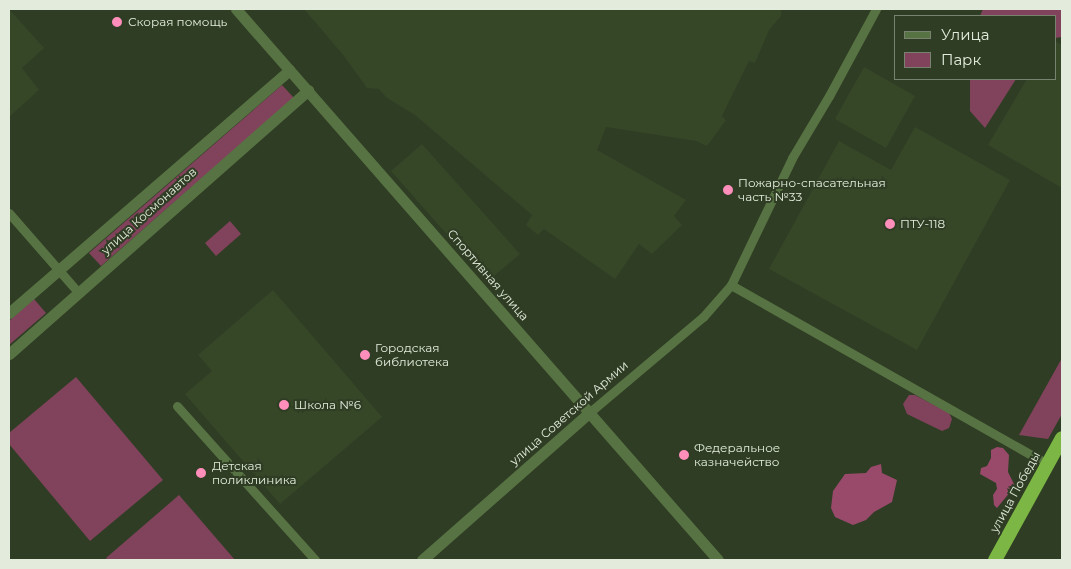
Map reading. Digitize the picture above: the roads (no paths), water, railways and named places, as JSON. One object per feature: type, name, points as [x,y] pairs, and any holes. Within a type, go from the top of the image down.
[{"type":"highway","name":"улица Победы","points":[[995,560],[1062,438]]},
{"type":"street","name":"Спортивная улица","points":[[236,9],[718,560]]},
{"type":"street","name":"улица Советской Армии","points":[[422,560],[590,412],[703,317],[731,285],[792,158],[829,96],[876,9]]},
{"type":"street","name":"улица Космонавтов","points":[[9,313],[290,70]]},
{"type":"street","name":"улица Космонавтов","points":[[9,354],[308,90]]},
{"type":"street","points":[[9,214],[78,292]]},
{"type":"street","points":[[731,285],[1048,464]]},
{"type":"street","points":[[177,406],[315,560]]},
{"type":"place","name":"Скорая помощь","points":[[117,22]]},
{"type":"place","name":"Пожарно-спасательная часть №33","points":[[728,190]]},
{"type":"place","name":"ПТУ-118","points":[[890,224]]},
{"type":"place","name":"Городская библиотека","points":[[365,355]]},
{"type":"place","name":"Школа №6","points":[[284,405]]},
{"type":"place","name":"Федеральное казначейство","points":[[684,455]]},
{"type":"place","name":"Детская поликлиника","points":[[201,473]]}]
